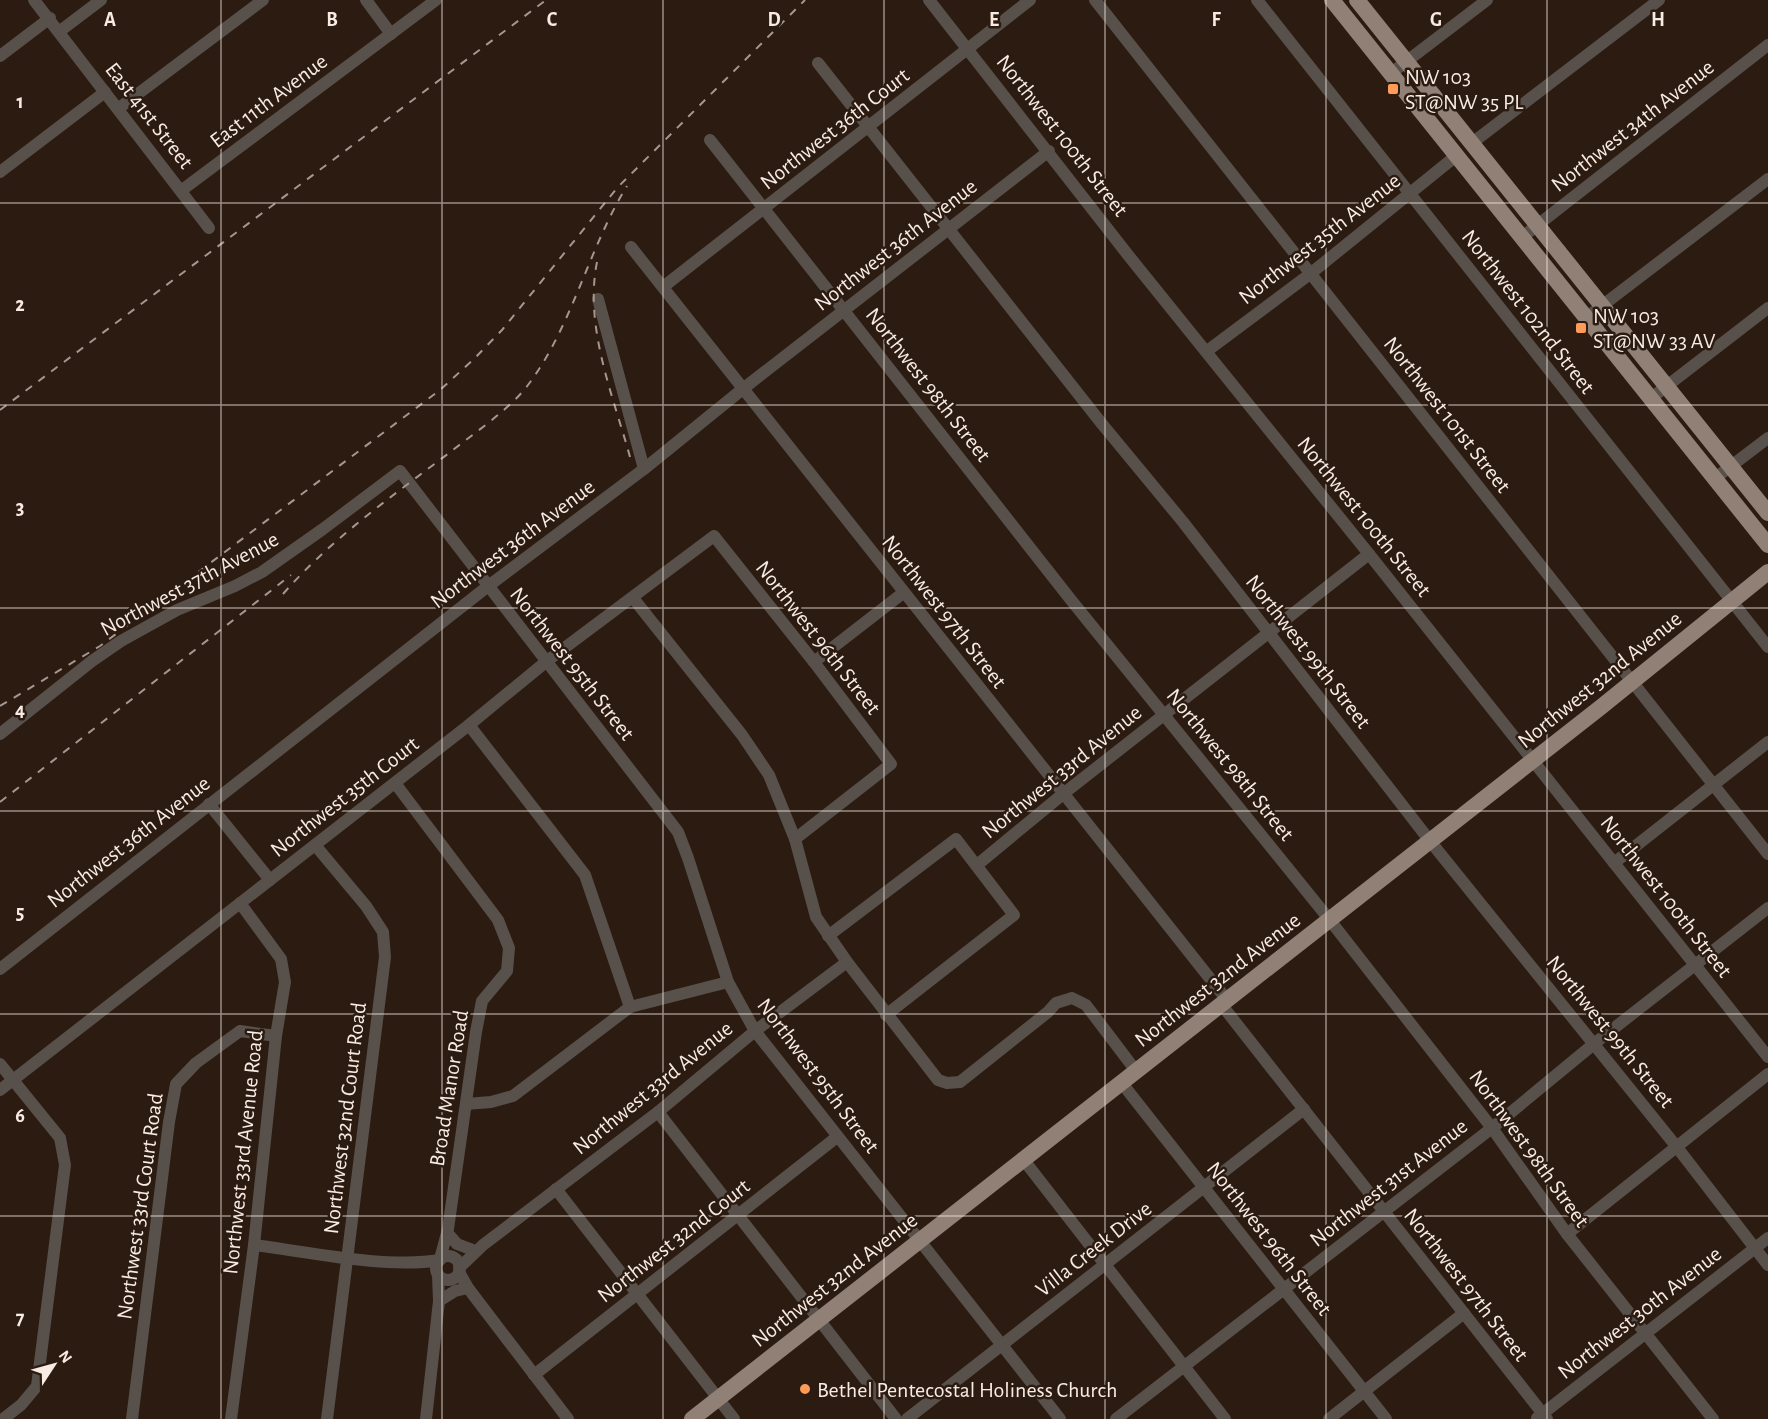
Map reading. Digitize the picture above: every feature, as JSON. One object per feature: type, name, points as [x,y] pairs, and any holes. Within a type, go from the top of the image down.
[{"type":"main road","points":[[1332,0],[1768,546]]},
{"type":"main road","points":[[1357,0],[1768,513]]},
{"type":"main road","points":[[1423,114],[1432,115],[1441,121],[1454,138],[1472,143]]},
{"type":"main road","points":[[1456,156],[1465,155],[1475,159],[1497,182],[1506,185]]},
{"type":"main road","name":"Northwest 32nd Avenue","points":[[692,1419],[1532,761],[1768,572]]},
{"type":"street","name":"East 41st Street","points":[[34,0],[209,228]]},
{"type":"street","points":[[60,31],[101,0]]},
{"type":"street","points":[[119,108],[263,0]]},
{"type":"street","points":[[366,0],[391,33]]},
{"type":"street","name":"East 11th Avenue","points":[[182,190],[436,0]]},
{"type":"street","name":"Northwest 100th Street","points":[[929,0],[1128,255],[1370,554],[1768,1057]]},
{"type":"street","name":"Northwest 36th Court","points":[[663,287],[1030,0]]},
{"type":"street","name":"Northwest 101st Street","points":[[1095,0],[1768,854]]},
{"type":"street","name":"Northwest 102nd Street","points":[[1257,0],[1768,647]]},
{"type":"street","points":[[1390,74],[1487,0]]},
{"type":"street","points":[[1472,143],[1659,0]]},
{"type":"street","points":[[0,56],[50,18]]},
{"type":"street","name":"Northwest 34th Avenue","points":[[1521,238],[1768,45]]},
{"type":"street","name":"Northwest 99th Street","points":[[818,63],[1088,406],[1183,522],[1430,841],[1595,1043],[1768,1265]]},
{"type":"street","points":[[0,172],[105,92]]},
{"type":"street","name":"Northwest 98th Street","points":[[710,140],[1071,600],[1329,920],[1492,1128],[1567,1234],[1713,1419]]},
{"type":"street","name":"Northwest 36th Avenue","points":[[0,969],[1049,151]]},
{"type":"street","name":"Northwest 35th Avenue","points":[[1207,351],[1310,274],[1456,156]]},
{"type":"street","points":[[1586,318],[1768,179]]},
{"type":"street","name":"Northwest 97th Street","points":[[631,247],[1064,794],[1542,1417]]},
{"type":"street","points":[[598,299],[644,469]]},
{"type":"street","points":[[1650,399],[1768,309]]},
{"type":"street","points":[[1714,479],[1768,438]]},
{"type":"street","name":"Northwest 95th Street","points":[[400,471],[678,832],[728,982],[756,1031],[1060,1419]]},
{"type":"street","name":"Northwest 37th Avenue","points":[[0,734],[114,646],[177,610],[262,572],[400,471]]},
{"type":"street","name":"Northwest 35th Court","points":[[0,1090],[469,725],[547,661],[714,536]]},
{"type":"street","name":"Northwest 96th Street","points":[[714,536],[891,764],[795,839]]},
{"type":"street","name":"Northwest 33rd Avenue","points":[[828,936],[956,839],[977,865],[1370,554]]},
{"type":"street","points":[[814,662],[903,593]]},
{"type":"street","points":[[633,598],[742,735],[769,775],[795,839],[816,917],[886,1015],[938,1080],[947,1083],[960,1082],[1048,1012],[1056,1003],[1072,998],[1086,1005],[1136,1071]]},
{"type":"street","points":[[469,725],[585,875],[630,1007]]},
{"type":"street","points":[[1614,863],[1768,742]]},
{"type":"street","name":"Broad Manor Road","points":[[395,783],[498,920],[509,948],[507,971],[482,1001],[476,1032],[449,1232],[448,1268],[439,1301],[426,1419]]},
{"type":"street","points":[[209,804],[270,880]]},
{"type":"street","name":"Northwest 32nd Court Road","points":[[315,845],[366,906],[383,932],[385,957],[327,1419]]},
{"type":"street","points":[[886,1015],[1014,915],[977,865]]},
{"type":"street","name":"Northwest 33rd Avenue Road","points":[[231,1419],[254,1245],[276,1036],[285,981],[281,959],[240,903]]},
{"type":"street","name":"Northwest 31st Avenue","points":[[1116,1419],[1492,1128],[1595,1043],[1768,908]]},
{"type":"street","name":"Northwest 33rd Avenue","points":[[448,1268],[658,1112],[756,1031],[847,962]]},
{"type":"street","points":[[466,1104],[491,1102],[513,1096],[630,1007],[728,982]]},
{"type":"street","name":"Northwest 33rd Court Road","points":[[132,1417],[169,1122],[177,1084],[196,1063],[240,1031],[276,1036]]},
{"type":"street","points":[[0,1064],[60,1138],[65,1165],[37,1386],[21,1405],[3,1419]]},
{"type":"street","points":[[1567,1234],[1768,1074]]},
{"type":"street","name":"Northwest 96th Street","points":[[1121,1082],[1386,1419]]},
{"type":"street","name":"Villa Creek Drive","points":[[907,1419],[1304,1109]]},
{"type":"street","points":[[658,1112],[896,1419]]},
{"type":"street","name":"Northwest 32nd Court","points":[[534,1375],[837,1137]]},
{"type":"street","points":[[1023,1159],[1225,1419]]},
{"type":"street","points":[[556,1189],[734,1419]]},
{"type":"street","points":[[449,1232],[457,1244],[478,1247]]},
{"type":"street","name":"Northwest 30th Avenue","points":[[1542,1417],[1646,1332],[1768,1238]]},
{"type":"street","points":[[254,1245],[347,1258],[448,1268],[468,1288],[568,1419]]},
{"type":"street","points":[[439,1301],[455,1291],[468,1288]]},
{"type":"street","points":[[1329,1419],[1464,1313]]},
{"type":"railway","points":[[0,410],[546,0]]},
{"type":"railway","points":[[0,706],[100,646],[440,390],[502,330],[617,188],[805,0]]},
{"type":"railway","points":[[283,594],[341,537],[491,421],[528,385],[544,362],[557,337],[601,235],[627,186]]},
{"type":"railway","points":[[597,262],[594,286],[597,336],[630,457]]},
{"type":"railway","points":[[0,802],[291,575]]},
{"type":"place","name":"NW 103 ST@NW 35 PL","points":[[1393,89]]},
{"type":"place","name":"NW 103 ST@NW 33 AV","points":[[1581,328]]},
{"type":"place","name":"Bethel Pentecostal Holiness Church","points":[[805,1389]]}]
